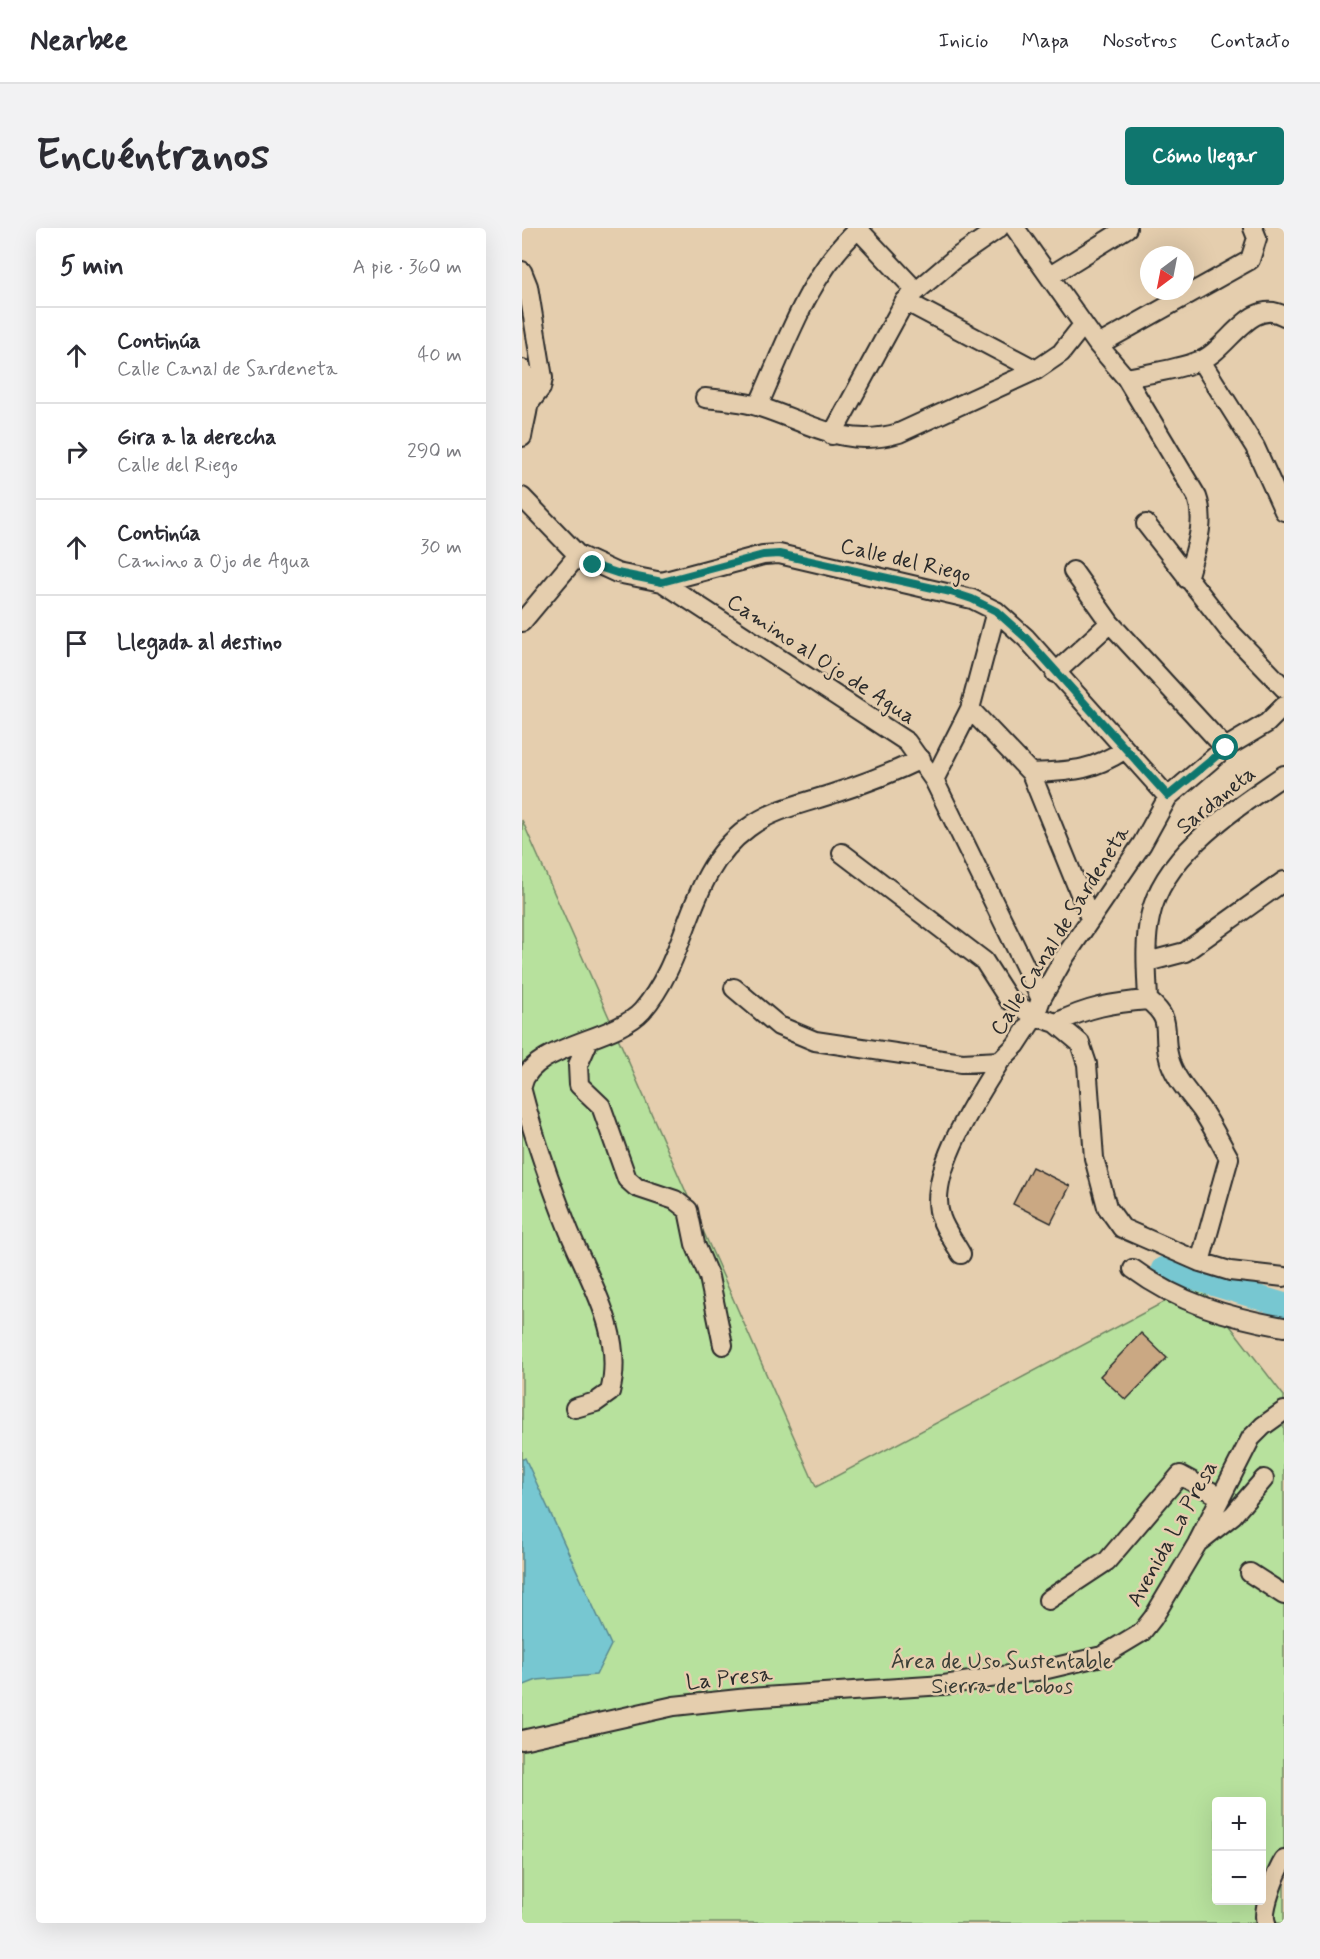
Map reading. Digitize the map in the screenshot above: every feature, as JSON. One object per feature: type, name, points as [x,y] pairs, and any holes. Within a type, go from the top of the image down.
[{"type":"street","points":[[758,406],[812,287],[826,263],[858,228],[911,296],[1036,370]]},
{"type":"street","points":[[832,435],[911,296],[953,260],[999,228]]},
{"type":"street","points":[[1015,228],[1083,325],[1126,378],[1197,496],[1202,508],[1202,525],[1186,579]]},
{"type":"street","points":[[1050,276],[1127,228]]},
{"type":"street","points":[[1098,345],[1250,260],[1257,244],[1253,228]]},
{"type":"street","points":[[522,270],[528,286],[543,378],[541,388],[531,401]]},
{"type":"street","points":[[1126,378],[1202,361],[1257,314],[1273,311],[1284,316]]},
{"type":"street","points":[[705,398],[758,406],[832,435],[863,440],[899,433],[1036,370],[1061,353],[1083,325]]},
{"type":"street","points":[[1202,361],[1255,447],[1284,511]]},
{"type":"street","points":[[522,369],[527,377],[531,401],[522,437]]},
{"type":"street","points":[[522,496],[578,555],[593,565],[617,573],[662,582]]},
{"type":"street","points":[[1146,524],[1169,551],[1186,579],[1231,633],[1284,688]]},
{"type":"street","name":"Calle del Riego","points":[[662,582],[763,555],[779,554],[951,592],[972,599],[996,611],[1026,638],[1124,750],[1168,796]]},
{"type":"street","points":[[522,622],[578,555]]},
{"type":"street","points":[[1073,571],[1110,622],[1226,748]]},
{"type":"street","name":"Camino al Ojo de Agua","points":[[662,582],[907,742],[934,780],[1041,999]]},
{"type":"street","points":[[934,780],[970,709],[996,611]]},
{"type":"street","points":[[1055,673],[1110,622]]},
{"type":"street","name":"Calle Canal de Sardeneta","points":[[734,988],[779,1026],[815,1041],[962,1063],[1000,1061],[1016,1045],[1035,1016],[1041,999],[1090,918],[1142,844],[1168,796],[1226,748],[1267,723],[1284,705]]},
{"type":"street","points":[[970,709],[1031,773],[1090,918]]},
{"type":"street","points":[[1031,773],[1081,770],[1102,765],[1124,750]]},
{"type":"street","points":[[522,1086],[523,1080],[542,1060],[559,1050],[624,1025],[651,1000],[676,954],[705,876],[732,841],[750,826],[787,808],[888,775],[921,759]]},
{"type":"street","name":"Sardaneta","points":[[1148,1000],[1146,962],[1150,916],[1167,877],[1194,844],[1241,805],[1284,775]]},
{"type":"street","points":[[842,853],[984,961],[1009,1000],[1035,1016],[1056,1023],[1080,1043],[1087,1064],[1094,1158],[1107,1207],[1122,1228],[1200,1262],[1230,1271],[1284,1277]]},
{"type":"street","points":[[1146,962],[1185,952],[1284,881]]},
{"type":"street","points":[[1056,1023],[1108,1003],[1148,1000],[1165,1017],[1169,1059],[1179,1080],[1202,1111],[1229,1158],[1200,1262]]},
{"type":"street","points":[[589,1040],[578,1065],[579,1085],[601,1106],[627,1179],[636,1187],[675,1200],[688,1210],[695,1244],[709,1277],[723,1345]]},
{"type":"street","points":[[961,1254],[940,1217],[938,1186],[962,1124],[1000,1061]]},
{"type":"street","points":[[522,1091],[554,1191],[606,1316],[614,1346],[615,1363],[610,1392],[596,1402],[574,1408]]},
{"type":"street","points":[[1133,1269],[1155,1285],[1191,1304],[1249,1321],[1284,1327]]},
{"type":"street","name":"Avenida La Presa","points":[[944,1685],[1043,1670],[1102,1656],[1142,1632],[1153,1618],[1197,1544],[1219,1496],[1251,1438],[1263,1425],[1284,1411]]},
{"type":"street","points":[[1048,1600],[1107,1561],[1180,1475],[1219,1496]]},
{"type":"street","points":[[1197,1544],[1233,1515],[1264,1479]]},
{"type":"street","points":[[1250,1573],[1284,1595]]},
{"type":"street","name":"La Presa","points":[[522,1740],[674,1707],[748,1698],[944,1685]]},
{"type":"street","points":[[1266,1923],[1264,1917],[1273,1883],[1284,1860]]},
{"type":"green space","name":"Área de Uso Sustentable Sierra de Lobos","points":[[522,820],[816,1487],[1198,1284],[1284,1396],[1284,1923],[522,1923]]},
{"type":"water","points":[[525,1458],[611,1645],[596,1675],[537,1680],[522,1686],[522,1460]]},
{"type":"building","points":[[1032,1167],[1070,1186],[1051,1223],[1013,1204]]},
{"type":"building","points":[[1141,1333],[1167,1358],[1126,1400],[1100,1376]]},
{"type":"waterway","points":[[1163,1269],[1284,1305]]},
{"type":"route","points":[[593,565],[617,573],[662,582],[763,555],[779,554],[951,592],[996,611],[1026,638],[1124,750],[1168,796],[1226,748]]}]
